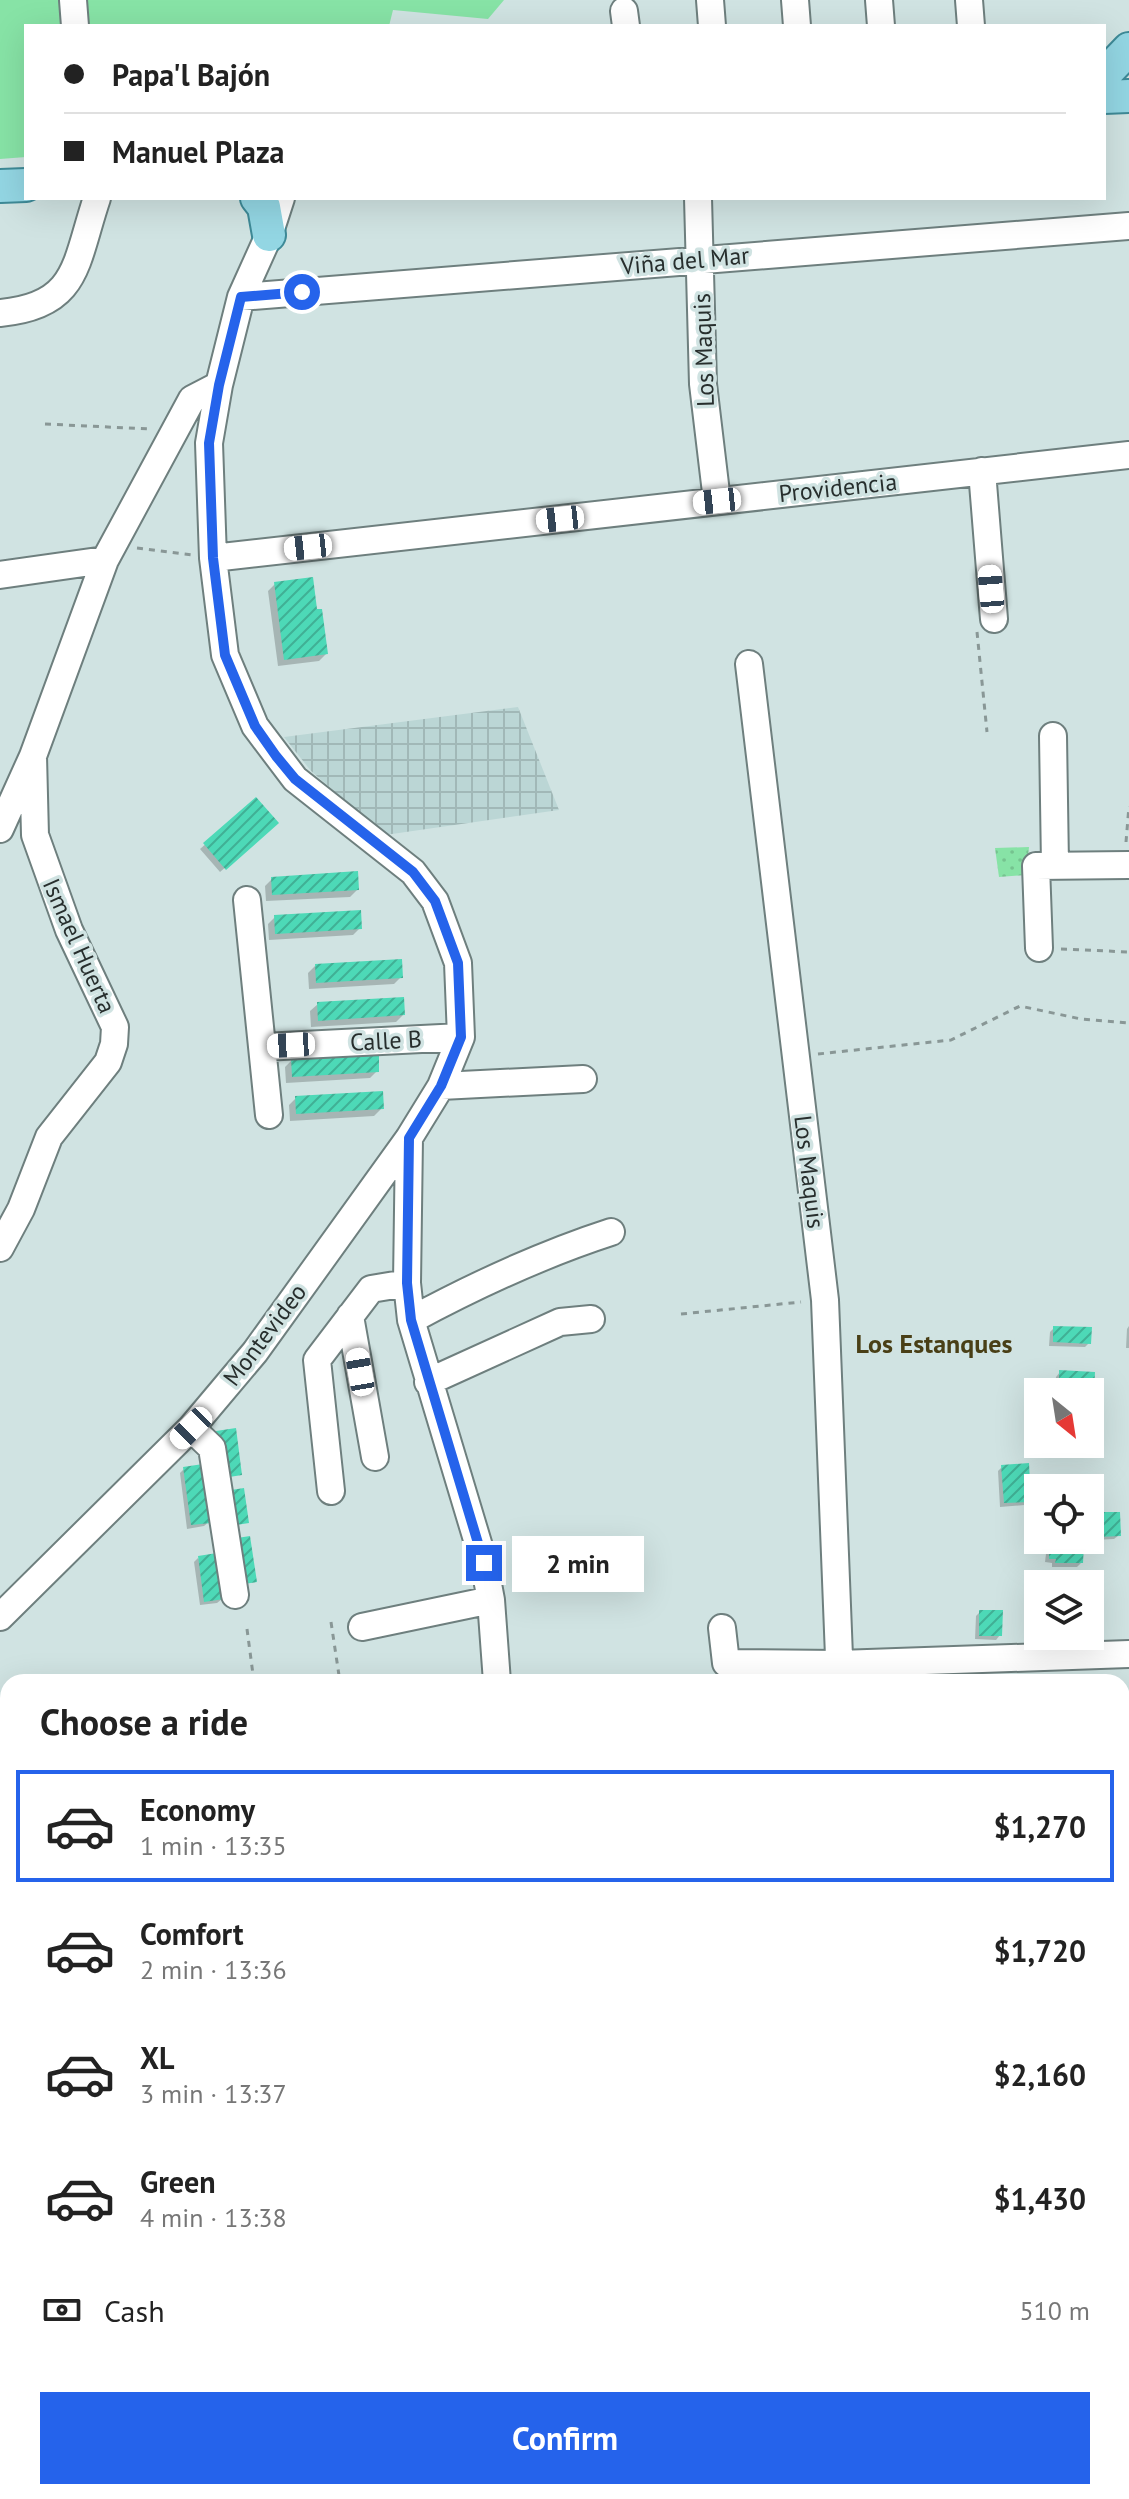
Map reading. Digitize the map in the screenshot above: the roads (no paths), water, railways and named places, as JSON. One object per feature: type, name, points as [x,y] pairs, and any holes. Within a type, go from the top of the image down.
[{"type":"main road","points":[[1106,73],[1129,49]]},
{"type":"main road","points":[[1106,97],[1129,96]]},
{"type":"main road","points":[[0,186],[24,185]]},
{"type":"main road","points":[[259,200],[264,207],[269,235]]},
{"type":"street","points":[[73,0],[75,24]]},
{"type":"street","points":[[710,0],[712,24]]},
{"type":"street","points":[[795,0],[797,24]]},
{"type":"street","points":[[879,0],[881,24]]},
{"type":"street","points":[[969,0],[971,24]]},
{"type":"street","points":[[0,313],[39,307],[60,292],[70,279],[96,200]]},
{"type":"street","points":[[280,200],[269,235],[241,297],[219,385],[209,443],[213,558],[225,655],[255,726],[295,779],[413,872],[435,901],[458,963],[461,1037]]},
{"type":"street","name":"Los Maquis","points":[[698,200],[703,384],[717,501]]},
{"type":"street","name":"Viña del Mar","points":[[241,297],[1129,226]]},
{"type":"street","points":[[0,829],[33,756],[105,560],[192,399],[219,385]]},
{"type":"street","name":"Providencia","points":[[213,558],[1129,455]]},
{"type":"street","points":[[982,471],[994,619]]},
{"type":"street","points":[[0,575],[105,560]]},
{"type":"street","name":"Los Maquis","points":[[749,664],[825,1300],[839,1673]]},
{"type":"street","points":[[1039,948],[1053,736]]},
{"type":"street","name":"Ismael Huerta","points":[[0,1248],[21,1209],[49,1137],[108,1062],[114,1044],[115,1027],[69,930],[35,835],[33,756]]},
{"type":"street","points":[[1045,866],[1126,865]]},
{"type":"street","points":[[247,900],[269,1115]]},
{"type":"street","name":"Calle B","points":[[263,1047],[461,1037]]},
{"type":"street","name":"Montevideo","points":[[0,1617],[191,1428],[255,1352],[409,1138],[437,1093],[461,1037]]},
{"type":"street","points":[[437,1093],[583,1079]]},
{"type":"street","points":[[437,1093],[523,1096]]},
{"type":"street","points":[[409,1138],[407,1283],[411,1320],[484,1563],[491,1600],[496,1674]]},
{"type":"street","points":[[411,1320],[539,1257],[611,1232]]},
{"type":"street","points":[[331,1491],[315,1367],[375,1286],[407,1283]]},
{"type":"street","points":[[350,1316],[375,1457]]},
{"type":"street","points":[[428,1382],[560,1322],[591,1319]]},
{"type":"street","points":[[191,1428],[212,1448],[235,1595]]},
{"type":"street","points":[[362,1627],[491,1600]]},
{"type":"street","points":[[722,1628],[726,1663],[839,1673],[1129,1654]]},
{"type":"district","name":"Los Estanques","points":[[934,1344]]}]
